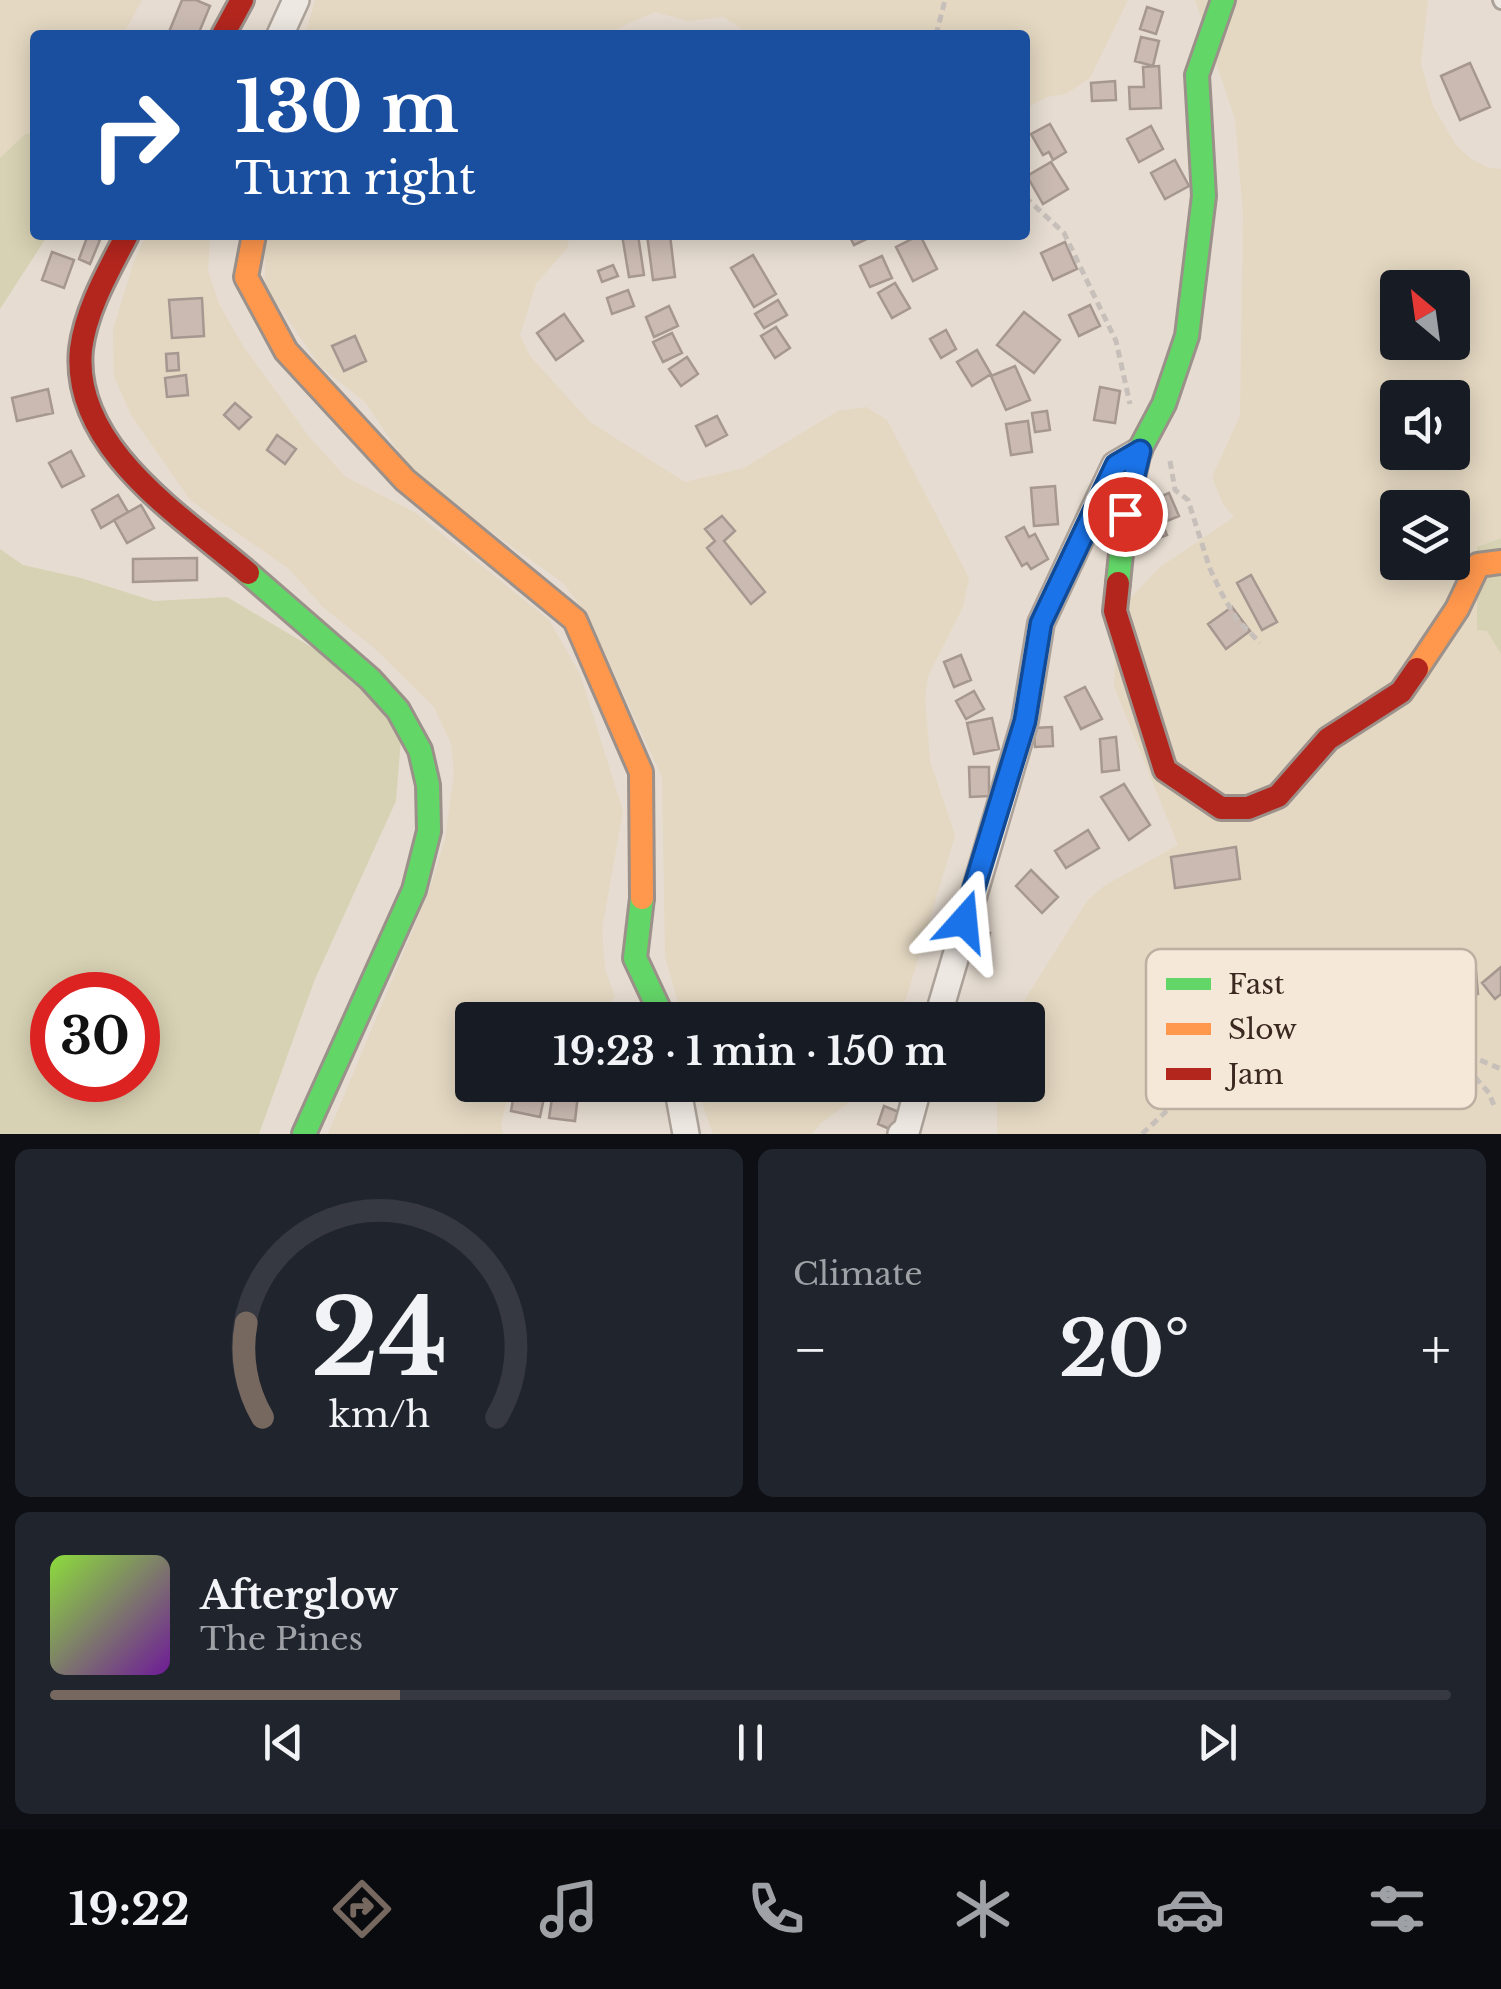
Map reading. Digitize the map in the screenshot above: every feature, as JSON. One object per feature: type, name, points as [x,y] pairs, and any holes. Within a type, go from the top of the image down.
[{"type":"street","points":[[227,30],[242,0]]},
{"type":"street","points":[[282,30],[296,0]]},
{"type":"street","points":[[1223,0],[1197,76],[1204,196],[1187,336],[1152,451],[1125,514],[1116,612],[1165,770],[1221,808],[1248,808],[1278,796],[1328,738],[1400,692],[1457,608],[1478,565],[1501,562]]},
{"type":"street","points":[[124,240],[94,300],[78,366],[83,395],[98,430],[120,462],[370,679],[398,710],[420,750],[428,785],[429,831],[414,890],[304,1134]]},
{"type":"street","points":[[253,240],[246,277],[286,351],[406,480],[575,620],[641,772],[642,890],[635,958],[656,1002]]},
{"type":"street","points":[[942,1002],[1025,721],[1041,623],[1116,465],[1152,451]]},
{"type":"street","points":[[680,1102],[686,1134]]},
{"type":"street","points":[[901,1134],[907,1129],[915,1102]]},
{"type":"path","points":[[937,30],[945,0]]},
{"type":"path","points":[[1030,201],[1064,233],[1116,341],[1152,451],[1175,490],[1188,500],[1222,594],[1236,618],[1260,644]]},
{"type":"path","points":[[1476,1058],[1501,1069]]},
{"type":"path","points":[[1476,1078],[1489,1093],[1495,1108]]},
{"type":"path","points":[[1142,1134],[1169,1109]]},
{"type":"shaded area","points":[[0,0],[142,0],[126,30],[30,30],[30,133],[0,158]]},
{"type":"shaded area","points":[[315,0],[1128,0],[1090,78],[1066,94],[1047,97],[1030,106],[1030,30],[743,30],[724,17],[688,21],[655,12],[614,30],[306,30]]},
{"type":"shaded area","points":[[1195,0],[1428,0],[1421,64],[1433,106],[1456,145],[1470,158],[1489,168],[1501,169],[1501,538],[1477,547],[1477,630],[1487,631],[1501,654],[1501,1134],[997,1134],[997,1102],[1045,1102],[1045,1002],[1023,1002],[1087,901],[1104,886],[1178,845],[1114,686],[1117,612],[1159,568],[1234,517],[1223,504],[1212,477],[1240,416],[1243,213],[1235,119]]},
{"type":"shaded area","points":[[30,133],[30,240],[45,240],[0,309],[0,158]]},
{"type":"shaded area","points":[[144,240],[210,240],[208,270],[219,304],[243,346],[310,438],[346,477],[416,513],[549,620],[580,674],[623,811],[602,929],[605,969],[615,997],[610,1002],[455,1002],[455,1102],[506,1102],[503,1134],[328,1134],[429,891],[445,839],[454,773],[451,744],[434,707],[373,647],[324,608],[288,568],[191,501],[131,415],[114,376],[113,330]]},
{"type":"shaded area","points":[[265,240],[569,240],[567,248],[536,284],[520,335],[530,356],[590,422],[685,482],[744,468],[838,411],[866,407],[887,420],[969,578],[963,607],[928,676],[925,698],[930,761],[955,835],[904,1002],[678,1002],[665,956],[662,777],[586,613],[563,583],[417,479],[365,402],[321,367],[265,287]]},
{"type":"shaded area","points":[[1501,538],[1501,654],[1487,631],[1477,630],[1477,547]]},
{"type":"shaded area","points":[[0,549],[23,565],[154,601],[227,597],[367,680],[401,739],[396,801],[315,979],[259,1134],[0,1134]]},
{"type":"shaded area","points":[[702,1102],[850,1102],[812,1134],[713,1134]]},
{"type":"building","points":[[182,0],[210,6],[200,30],[170,30]]},
{"type":"building","points":[[1147,7],[1163,12],[1156,34],[1140,29]]},
{"type":"building","points":[[1141,37],[1159,41],[1153,66],[1135,61]]},
{"type":"building","points":[[1470,63],[1490,107],[1460,120],[1441,76]]},
{"type":"building","points":[[1159,66],[1161,108],[1130,109],[1129,87],[1144,87],[1143,67]]},
{"type":"building","points":[[1115,81],[1116,100],[1092,101],[1091,83]]},
{"type":"building","points":[[1050,124],[1066,152],[1053,160],[1049,152],[1043,155],[1031,134]]},
{"type":"building","points":[[1151,126],[1163,149],[1139,162],[1127,139]]},
{"type":"building","points":[[1175,160],[1189,186],[1165,199],[1151,173]]},
{"type":"building","points":[[1051,162],[1068,189],[1043,204],[1030,174]]},
{"type":"building","points":[[86,240],[100,240],[90,264],[79,259]]},
{"type":"building","points":[[623,240],[639,240],[644,275],[629,277]]},
{"type":"building","points":[[648,240],[671,240],[675,277],[653,280]]},
{"type":"building","points":[[910,240],[922,240],[937,269],[913,281],[896,247]]},
{"type":"building","points":[[1065,242],[1077,269],[1053,280],[1041,253]]},
{"type":"building","points":[[52,252],[74,260],[64,288],[42,280]]},
{"type":"building","points":[[753,255],[776,294],[754,307],[731,268]]},
{"type":"building","points":[[882,256],[892,278],[870,287],[860,266]]},
{"type":"building","points":[[613,265],[618,276],[602,282],[598,271]]},
{"type":"building","points":[[895,283],[910,308],[892,318],[878,293]]},
{"type":"building","points":[[628,290],[634,306],[612,314],[607,298]]},
{"type":"building","points":[[202,298],[204,336],[172,338],[169,300]]},
{"type":"building","points":[[778,300],[787,315],[764,328],[755,314]]},
{"type":"building","points":[[1090,305],[1100,326],[1079,336],[1069,315]]},
{"type":"building","points":[[669,306],[678,326],[654,337],[646,317]]},
{"type":"building","points":[[1024,312],[1060,340],[1034,373],[997,345]]},
{"type":"building","points":[[564,314],[583,341],[556,360],[537,333]]},
{"type":"building","points":[[776,327],[790,348],[775,358],[761,336]]},
{"type":"building","points":[[946,330],[956,349],[941,358],[930,339]]},
{"type":"building","points":[[672,333],[682,353],[663,362],[653,342]]},
{"type":"building","points":[[355,336],[366,361],[344,371],[332,346]]},
{"type":"building","points":[[977,350],[991,374],[972,386],[957,362]]},
{"type":"building","points":[[178,353],[179,370],[167,371],[166,354]]},
{"type":"building","points":[[687,357],[698,374],[681,386],[669,369]]},
{"type":"building","points":[[1015,366],[1030,400],[1006,410],[991,376]]},
{"type":"building","points":[[186,375],[188,395],[167,397],[165,378]]},
{"type":"building","points":[[1100,387],[1120,391],[1115,423],[1094,420]]},
{"type":"building","points":[[48,389],[53,413],[17,421],[12,398]]},
{"type":"building","points":[[235,403],[251,417],[239,429],[224,415]]},
{"type":"building","points":[[1047,411],[1050,430],[1035,432],[1032,413]]},
{"type":"building","points":[[717,416],[727,435],[706,446],[696,426]]},
{"type":"building","points":[[1028,421],[1032,452],[1011,455],[1006,424]]},
{"type":"building","points":[[277,435],[296,449],[285,464],[267,450]]},
{"type":"building","points":[[71,451],[84,476],[62,487],[49,463]]},
{"type":"building","points":[[1055,486],[1058,524],[1034,526],[1031,488]]},
{"type":"building","points":[[1169,493],[1179,516],[1162,523],[1167,535],[1151,541],[1137,507]]},
{"type":"building","points":[[118,495],[128,512],[101,528],[92,510]]},
{"type":"building","points":[[141,505],[154,528],[127,543],[114,520]]},
{"type":"building","points":[[722,516],[735,531],[724,541],[765,592],[751,604],[707,548],[715,541],[705,529]]},
{"type":"building","points":[[1024,527],[1029,537],[1035,534],[1048,559],[1031,569],[1027,563],[1022,566],[1006,537]]},
{"type":"building","points":[[197,558],[197,580],[133,582],[133,559]]},
{"type":"building","points":[[1251,575],[1277,622],[1262,630],[1237,583]]},
{"type":"building","points":[[1232,607],[1250,631],[1226,649],[1208,624]]},
{"type":"building","points":[[961,655],[971,680],[954,687],[944,662]]},
{"type":"building","points":[[1085,687],[1102,719],[1081,729],[1065,697]]},
{"type":"building","points":[[974,691],[984,709],[966,719],[956,701]]},
{"type":"building","points":[[992,718],[999,749],[974,754],[967,723]]},
{"type":"building","points":[[1052,727],[1053,746],[1035,747],[1034,728]]},
{"type":"building","points":[[1116,737],[1119,770],[1102,772],[1100,739]]},
{"type":"building","points":[[969,767],[989,767],[989,796],[970,797]]},
{"type":"building","points":[[1124,784],[1150,825],[1129,840],[1101,797]]},
{"type":"building","points":[[1088,830],[1099,848],[1066,868],[1055,851]]},
{"type":"building","points":[[1236,847],[1240,879],[1175,888],[1171,857]]},
{"type":"building","points":[[1031,870],[1058,897],[1042,913],[1016,886]]},
{"type":"building","points":[[974,929],[990,933],[984,957],[969,953]]},
{"type":"building","points":[[1501,967],[1501,994],[1495,999],[1482,983]]},
{"type":"building","points":[[513,1102],[543,1102],[540,1117],[511,1111]]},
{"type":"building","points":[[551,1102],[577,1102],[575,1121],[549,1118]]},
{"type":"building","points":[[884,1106],[899,1112],[892,1130],[878,1124]]},
{"type":"traffic: fast","points":[[1118,583],[1125,514],[1139,451],[1164,404],[1187,336],[1204,196],[1197,75],[1223,0]]},
{"type":"traffic: fast","points":[[248,573],[370,679],[398,710],[420,750],[428,785],[429,831],[414,890],[304,1134]]},
{"type":"traffic: fast","points":[[642,898],[635,958],[656,1002]]},
{"type":"traffic: slow","points":[[253,240],[246,277],[286,351],[405,480],[575,620],[641,772],[642,898]]},
{"type":"traffic: slow","points":[[1417,669],[1457,609],[1478,565],[1501,562]]},
{"type":"traffic: jam","points":[[226,30],[242,0]]},
{"type":"traffic: jam","points":[[124,240],[99,290],[81,349],[83,385],[94,418],[112,449],[136,477],[248,573]]},
{"type":"traffic: jam","points":[[1118,583],[1115,611],[1165,770],[1221,808],[1248,808],[1278,796],[1328,739],[1401,692],[1417,669]]},
{"type":"route","points":[[964,921],[1025,721],[1041,623],[1116,465],[1140,451],[1125,514]]}]
